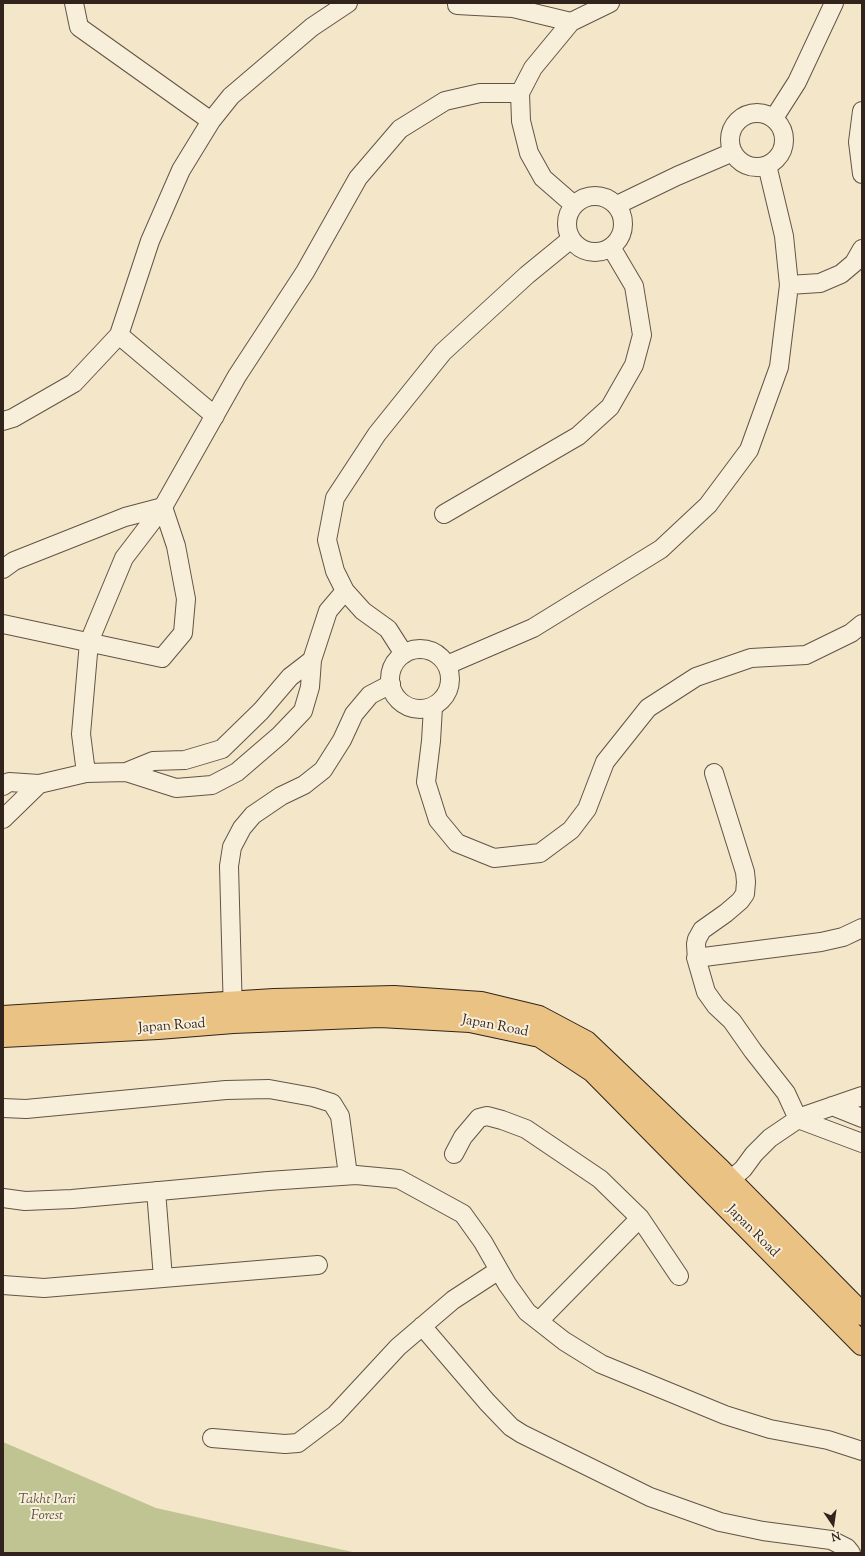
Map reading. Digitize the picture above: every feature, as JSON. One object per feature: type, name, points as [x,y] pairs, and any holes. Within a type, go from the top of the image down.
[{"type":"main road","name":"Japan Road","points":[[3,1017],[233,1012],[380,1016],[470,1021],[540,1036],[593,1071],[862,1314]]},
{"type":"main road","name":"Japan Road","points":[[3,1036],[158,1028],[233,1012]]},
{"type":"main road","name":"Japan Road","points":[[722,1187],[862,1344]]},
{"type":"street","points":[[74,3],[79,27],[211,121]]},
{"type":"street","points":[[3,421],[13,418],[74,383],[119,335],[150,241],[181,170],[211,121],[231,96],[312,27],[348,3]]},
{"type":"street","points":[[574,205],[543,178],[529,153],[521,121],[520,94],[533,68],[571,22],[610,3]]},
{"type":"street","points":[[774,118],[797,82],[834,3]]},
{"type":"street","points":[[457,4],[513,8],[571,22]]},
{"type":"street","points":[[86,773],[81,734],[89,642],[124,558],[164,507],[237,376],[305,272],[358,178],[400,128],[445,101],[480,93],[520,94]]},
{"type":"street","points":[[862,111],[858,142],[862,174]]},
{"type":"street","points":[[756,112],[765,114],[774,118],[780,125],[784,134],[782,152],[776,159],[767,165],[752,166],[744,164],[733,152],[730,144],[730,135],[733,127],[747,114],[756,112]]},
{"type":"street","points":[[617,205],[733,152]]},
{"type":"street","points":[[447,665],[533,628],[661,549],[708,505],[749,450],[779,367],[789,285],[784,236],[767,165]]},
{"type":"street","points":[[591,195],[610,199],[617,205],[622,214],[624,223],[618,241],[611,248],[594,252],[577,246],[571,239],[566,222],[569,212],[574,205],[581,199],[591,195]]},
{"type":"street","points":[[404,654],[388,629],[363,611],[345,591],[335,571],[327,540],[335,498],[377,434],[443,352],[527,276],[571,239]]},
{"type":"street","points":[[444,514],[578,436],[610,407],[634,365],[642,335],[634,286],[611,248]]},
{"type":"street","points":[[789,285],[820,283],[841,274],[854,263],[862,249]]},
{"type":"street","points":[[119,335],[215,416]]},
{"type":"street","points":[[3,569],[14,562],[125,517],[164,507]]},
{"type":"street","points":[[3,624],[162,658],[184,633],[186,599],[176,546],[164,507]]},
{"type":"street","points":[[3,786],[9,782],[39,784],[86,773],[126,772],[176,788],[212,785],[237,772],[280,735],[303,711],[310,687],[312,660],[328,611],[345,591]]},
{"type":"street","points":[[433,707],[432,740],[426,782],[438,820],[457,843],[494,858],[540,853],[571,830],[587,809],[605,762],[648,708],[696,676],[750,658],[806,655],[851,633],[862,624]]},
{"type":"street","points":[[413,650],[428,651],[441,657],[447,665],[450,674],[450,684],[447,693],[441,701],[433,707],[414,709],[406,706],[398,700],[393,692],[390,684],[390,675],[393,667],[404,654],[413,650]]},
{"type":"street","points":[[126,772],[153,761],[185,760],[222,749],[261,711],[290,677],[312,660]]},
{"type":"street","points":[[233,1012],[229,866],[232,846],[242,828],[252,815],[281,796],[304,785],[323,770],[342,740],[354,714],[370,695],[390,684]]},
{"type":"street","points":[[714,773],[745,872],[746,882],[745,894],[740,901],[702,930],[696,944],[696,958],[706,992],[710,1000],[732,1021],[753,1051],[786,1093],[798,1119],[862,1143]]},
{"type":"street","points":[[3,819],[39,784]]},
{"type":"street","points":[[696,958],[821,942],[843,937],[862,928]]},
{"type":"street","points":[[3,1108],[26,1109],[226,1090],[269,1089],[313,1097],[332,1103],[340,1116],[348,1175]]},
{"type":"street","points":[[722,1187],[743,1169],[754,1154],[770,1138],[798,1119],[832,1106],[860,1098]]},
{"type":"street","points":[[832,1106],[862,1118]]},
{"type":"street","points":[[454,1154],[463,1137],[479,1118],[487,1116],[526,1129],[600,1179],[640,1218],[679,1276]]},
{"type":"street","points":[[3,1198],[25,1201],[72,1199],[348,1175],[399,1179],[463,1214],[483,1242],[507,1284],[527,1312],[564,1341],[601,1364],[725,1415],[770,1428],[828,1440],[862,1451]]},
{"type":"street","points":[[156,1191],[163,1278]]},
{"type":"street","points":[[539,1321],[640,1218]]},
{"type":"street","points":[[3,1285],[44,1288],[318,1265]]},
{"type":"street","points":[[212,1438],[285,1444],[298,1443],[335,1415],[398,1347],[452,1300],[499,1270]]},
{"type":"street","points":[[422,1326],[487,1402],[511,1427],[522,1434],[650,1497],[720,1522],[831,1540],[847,1548],[851,1553]]},
{"type":"green space","name":"Takht Pari Forest","points":[[3,1442],[156,1508],[357,1553],[3,1553]]}]
